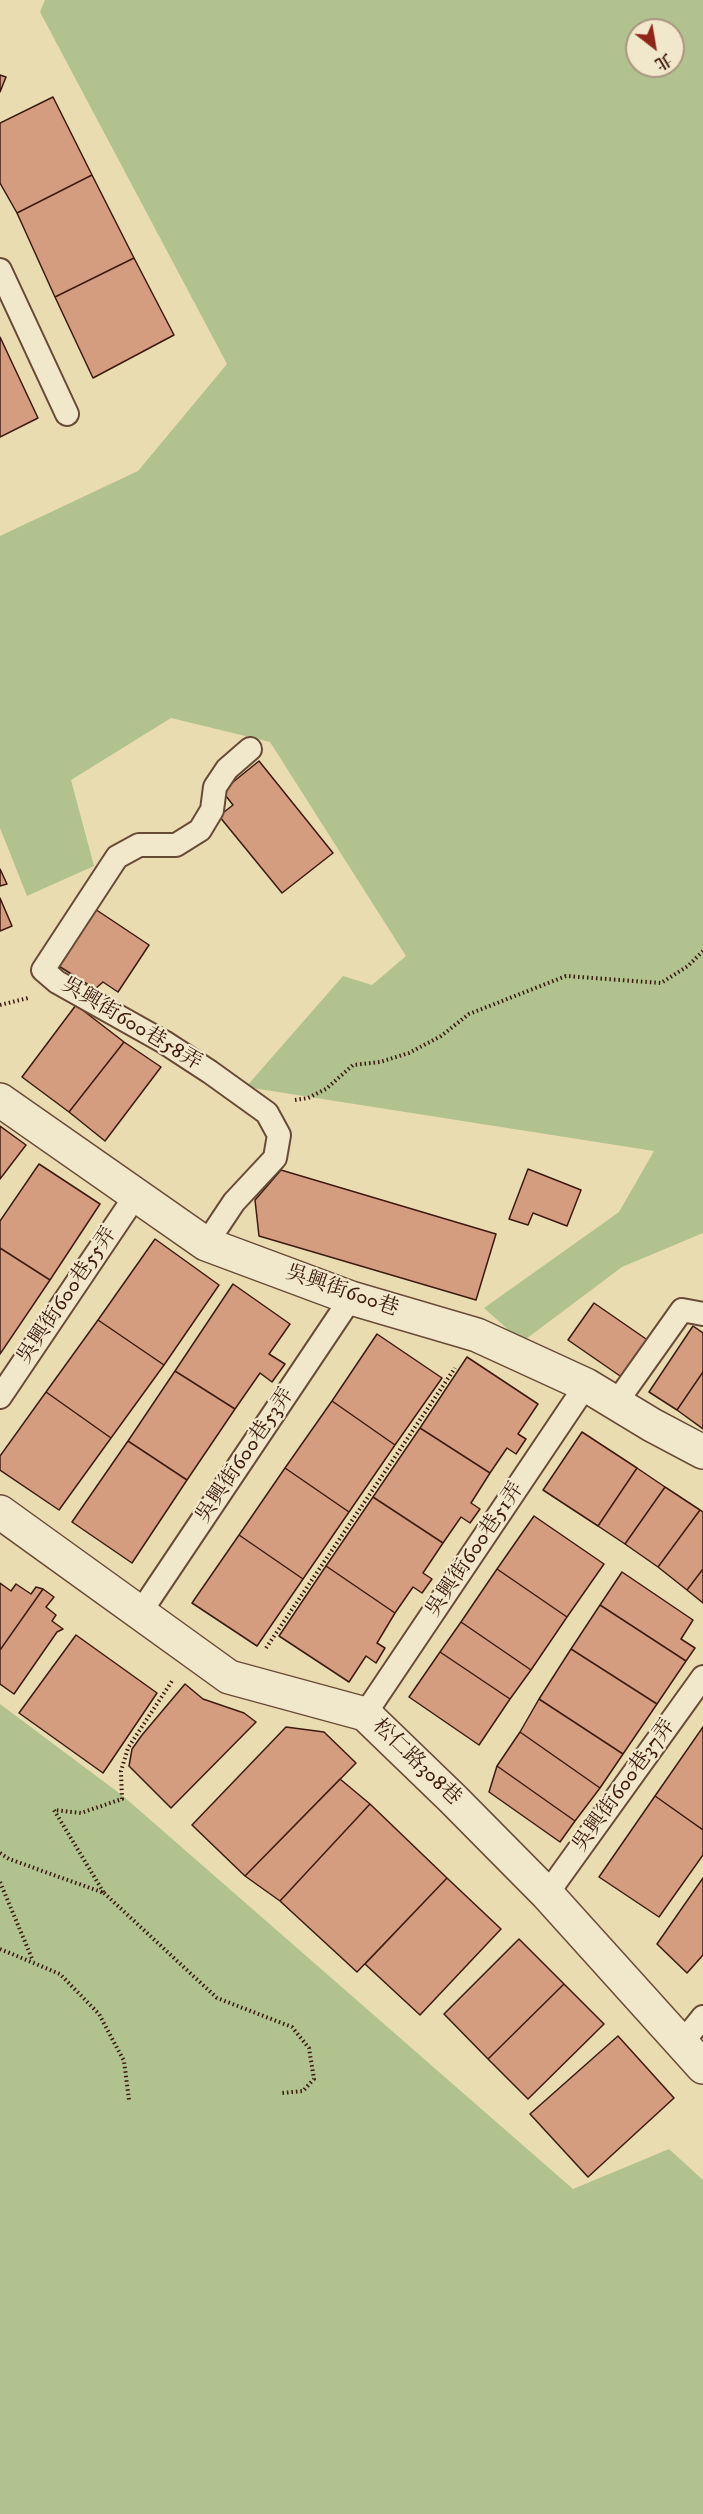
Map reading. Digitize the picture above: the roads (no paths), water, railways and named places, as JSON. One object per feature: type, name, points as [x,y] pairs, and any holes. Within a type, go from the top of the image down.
[{"type":"street","name":"吳興街600巷","points":[[0,1100],[206,1244],[351,1298],[477,1335],[586,1385],[703,1452]]},
{"type":"street","name":"松仁路308巷","points":[[0,1512],[229,1677],[365,1714],[547,1894],[692,2055]]},
{"type":"lane","points":[[0,270],[67,414]]},
{"type":"lane","name":"吳興街600巷58弄","points":[[206,1244],[234,1202],[275,1158],[279,1135],[267,1113],[164,1042],[57,982],[43,970],[117,857],[139,845],[176,845],[200,830],[212,810],[215,787],[226,769],[250,749]]},
{"type":"lane","name":"吳興街600巷55弄","points":[[0,1397],[136,1195]]},
{"type":"lane","name":"吳興街600巷53弄","points":[[140,1613],[351,1298]]},
{"type":"lane","points":[[616,1403],[682,1310],[703,1314]]},
{"type":"lane","name":"吳興街600巷51弄","points":[[365,1714],[586,1385]]},
{"type":"lane","name":"吳興街600巷37弄","points":[[547,1894],[703,1677]]},
{"type":"lane","name":"松仁路308巷","points":[[692,2055],[703,2017]]}]
